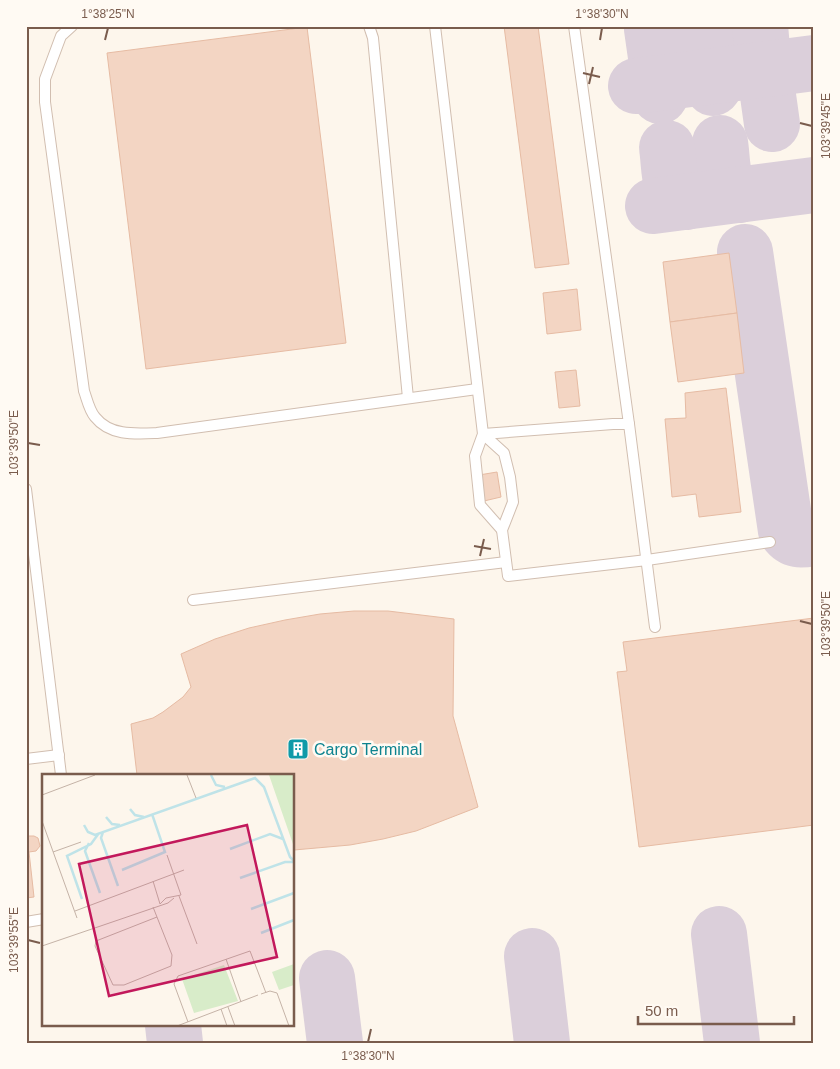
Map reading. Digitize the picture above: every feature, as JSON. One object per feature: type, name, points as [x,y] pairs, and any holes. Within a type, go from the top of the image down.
[{"type":"lane","points":[[72,26],[61,36],[45,79],[45,102],[84,391],[94,416],[110,429],[132,434],[157,433],[477,389]]},
{"type":"lane","points":[[369,26],[373,38],[408,398]]},
{"type":"lane","points":[[435,26],[483,434],[475,456],[480,505],[502,530]]},
{"type":"lane","points":[[574,26],[630,424],[655,627]]},
{"type":"lane","points":[[483,434],[630,424]]},
{"type":"lane","points":[[483,434],[504,453],[510,477],[513,502],[502,530],[508,576],[647,560],[770,542]]},
{"type":"lane","points":[[26,489],[61,774]]},
{"type":"lane","points":[[193,600],[506,562]]},
{"type":"lane","points":[[26,759],[59,755]]},
{"type":"lane","points":[[26,922],[42,919]]},
{"type":"building","points":[[504,26],[538,26],[569,264],[535,268]]},
{"type":"building","points":[[307,27],[346,343],[146,369],[107,53]]},
{"type":"building","points":[[729,253],[737,313],[670,322],[663,262]]},
{"type":"building","points":[[577,289],[581,330],[547,334],[543,293]]},
{"type":"building","points":[[737,313],[744,373],[678,382],[670,322]]},
{"type":"building","points":[[576,370],[580,406],[559,408],[555,372]]},
{"type":"building","points":[[726,388],[741,512],[699,517],[696,494],[672,497],[665,419],[686,418],[685,393]]},
{"type":"building","points":[[497,472],[501,497],[484,501],[479,475]]},
{"type":"building","name":"Cargo Terminal","points":[[388,611],[454,619],[453,716],[478,807],[416,831],[383,839],[350,845],[295,850],[295,774],[137,774],[131,724],[153,718],[163,712],[183,697],[191,687],[181,654],[215,639],[249,628],[320,614]]},
{"type":"building","points":[[814,618],[814,825],[639,847],[617,672],[627,671],[623,642]]},
{"type":"building","points":[[26,834],[27,836],[38,838],[40,846],[36,851],[29,852],[34,897],[26,898]]},
{"type":"taxiway","points":[[706,26],[711,66],[725,75],[720,78],[713,88]]},
{"type":"taxiway","points":[[760,26],[765,57],[772,66],[778,68],[772,72],[766,81]]},
{"type":"taxiway","points":[[652,29],[658,71],[662,78],[672,82],[665,87],[660,96]]},
{"type":"taxiway","points":[[636,86],[814,63]]},
{"type":"taxiway","points":[[751,71],[758,73],[766,81],[772,124]]},
{"type":"taxiway","points":[[720,143],[725,180],[728,187],[739,195]]},
{"type":"taxiway","points":[[667,148],[672,187],[680,199],[686,202]]},
{"type":"taxiway","points":[[653,206],[814,185]]},
{"type":"taxiway","points":[[745,252],[786,531],[795,539],[814,538]]},
{"type":"taxiway","points":[[719,934],[732,1043]]},
{"type":"taxiway","points":[[532,956],[542,1043]]},
{"type":"taxiway","points":[[327,978],[335,1043]]},
{"type":"taxiway","points":[[173,1026],[175,1043]]},
{"type":"place","name":"Cargo Terminal","points":[[298,749]]}]
